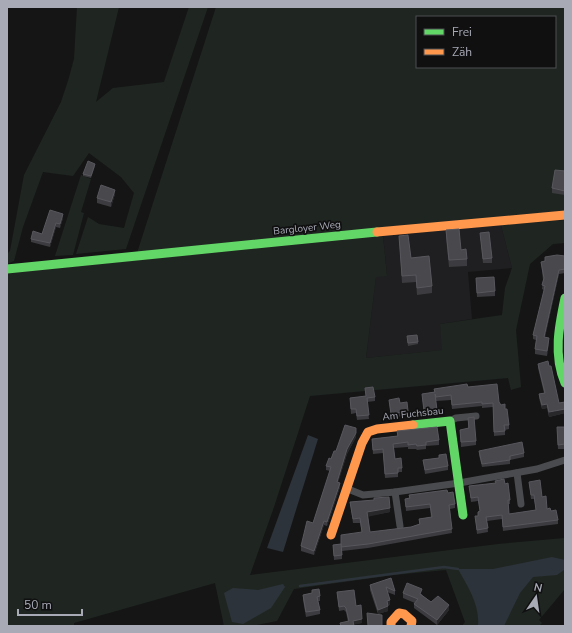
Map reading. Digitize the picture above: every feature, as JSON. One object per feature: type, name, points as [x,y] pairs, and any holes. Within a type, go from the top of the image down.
[{"type":"street","name":"Bargloyer Weg","points":[[7,269],[428,226],[565,215]]},
{"type":"street","points":[[565,298],[559,325],[559,340],[560,368],[565,383]]},
{"type":"street","name":"Am Fuchsbau","points":[[331,535],[348,489],[362,443],[368,432],[377,429],[450,421],[456,418],[476,416]]},
{"type":"street","name":"Am Fuchsbau","points":[[450,421],[463,515]]},
{"type":"street","points":[[348,489],[363,495],[395,492],[517,473],[537,469],[565,460]]},
{"type":"street","points":[[517,473],[521,504]]},
{"type":"street","points":[[395,492],[400,526]]},
{"type":"street","points":[[392,626],[391,622],[399,613],[404,614],[412,621],[411,626]]},
{"type":"shaded area","points":[[77,7],[119,7],[96,102],[113,88],[164,82],[189,7],[208,7],[126,249],[76,254],[88,217],[99,224],[124,228],[134,193],[121,177],[89,153],[73,176],[43,172],[23,227],[14,261],[7,264],[7,254],[10,251],[24,175],[61,102],[74,59]]},
{"type":"shaded area","points":[[216,7],[565,7],[565,211],[137,253]]},
{"type":"shaded area","points":[[81,175],[91,179],[81,212],[84,213],[73,255],[55,256]]},
{"type":"shaded area","points":[[565,220],[565,243],[553,244],[530,264],[516,330],[521,387],[511,390],[508,378],[310,396],[250,575],[498,544],[565,538],[565,589],[539,620],[542,623],[539,626],[462,626],[465,622],[446,570],[394,575],[294,589],[277,621],[252,626],[224,626],[215,583],[74,623],[74,626],[7,626],[7,273],[383,236],[387,276],[376,277],[366,358],[442,350],[440,324],[502,315],[505,288],[512,268],[501,225]]},
{"type":"shaded area","points":[[501,225],[512,268],[468,272],[472,319],[440,324],[443,350],[366,358],[376,276],[387,276],[383,236]]},
{"type":"shaded area","points":[[308,435],[318,439],[283,552],[267,548]]},
{"type":"shaded area","points":[[552,557],[565,560],[564,570],[557,575],[533,577],[520,593],[504,626],[478,626],[475,603],[458,569],[493,569]]},
{"type":"shaded area","points":[[283,584],[285,587],[271,608],[243,624],[232,622],[224,593],[233,588],[258,590]]},
{"type":"building","points":[[88,161],[95,164],[91,176],[83,174]]},
{"type":"building","points":[[555,170],[565,171],[565,191],[552,188]]},
{"type":"building","points":[[101,185],[115,190],[111,202],[97,198]]},
{"type":"building","points":[[50,210],[63,214],[60,224],[56,223],[50,243],[31,239],[33,231],[42,234]]},
{"type":"building","points":[[459,229],[461,250],[466,249],[467,259],[449,260],[446,230]]},
{"type":"building","points":[[489,232],[492,258],[483,259],[480,233]]},
{"type":"building","points":[[408,235],[411,258],[429,256],[432,286],[417,288],[416,275],[402,276],[399,236]]},
{"type":"building","points":[[557,255],[565,256],[565,269],[559,270],[544,337],[549,338],[547,351],[535,349],[537,336],[533,335],[545,286],[542,285],[544,278],[541,262],[545,261],[545,257]]},
{"type":"building","points":[[494,277],[495,291],[477,293],[476,278]]},
{"type":"building","points":[[417,335],[418,342],[408,343],[407,336]]},
{"type":"building","points":[[548,361],[549,366],[551,366],[559,403],[565,402],[565,409],[549,412],[547,404],[542,405],[539,394],[545,393],[538,364]]},
{"type":"building","points":[[467,384],[468,387],[497,384],[499,402],[501,405],[505,404],[505,409],[507,409],[509,425],[504,425],[505,431],[494,432],[493,403],[482,404],[482,402],[452,405],[451,395],[436,397],[435,394],[437,410],[424,411],[422,394],[435,392],[434,389]]},
{"type":"building","points":[[373,387],[375,397],[367,398],[369,415],[357,416],[356,409],[351,409],[350,398],[366,396],[365,388]]},
{"type":"building","points":[[399,398],[400,403],[407,402],[408,411],[391,414],[389,400]]},
{"type":"building","points":[[474,417],[476,441],[461,442],[460,430],[469,428],[468,418]]},
{"type":"building","points":[[345,425],[356,428],[356,433],[347,449],[337,482],[340,483],[327,522],[324,521],[314,551],[301,546],[307,521],[313,523],[331,467],[326,466],[329,458],[331,459],[334,451],[336,451]]},
{"type":"building","points":[[437,427],[439,440],[426,442],[426,445],[417,446],[416,444],[408,445],[408,442],[393,444],[395,459],[401,458],[402,468],[398,468],[398,473],[385,474],[383,449],[373,450],[372,439],[398,436],[397,431]]},
{"type":"building","points":[[557,427],[565,427],[565,444],[558,445]]},
{"type":"building","points":[[522,442],[524,453],[510,456],[510,460],[482,464],[479,451]]},
{"type":"building","points":[[446,454],[448,466],[425,470],[423,460],[439,458],[439,455]]},
{"type":"building","points":[[504,479],[505,484],[508,483],[510,500],[508,500],[509,514],[536,510],[534,495],[531,495],[529,482],[540,480],[542,497],[546,496],[547,509],[550,508],[551,511],[556,510],[558,520],[503,527],[502,515],[486,517],[488,528],[477,530],[475,516],[478,516],[478,512],[480,511],[478,497],[471,498],[469,486],[496,483],[495,481]]},
{"type":"building","points":[[447,490],[448,493],[453,492],[455,504],[449,505],[452,529],[368,544],[341,547],[341,535],[362,532],[360,518],[353,519],[350,502],[389,497],[390,508],[367,512],[370,532],[411,527],[420,524],[419,519],[432,517],[430,504],[406,507],[405,499],[410,498],[409,495]]},
{"type":"building","points":[[341,544],[342,555],[334,556],[333,545]]},
{"type":"building","points":[[391,578],[395,591],[386,587],[390,600],[387,601],[388,606],[378,610],[370,585]]},
{"type":"building","points":[[407,583],[422,589],[420,594],[431,602],[438,596],[449,605],[437,620],[414,604],[418,599],[403,593]]},
{"type":"building","points":[[319,589],[320,596],[317,597],[320,610],[306,612],[303,595],[312,593],[312,590]]},
{"type":"building","points":[[354,590],[356,606],[361,605],[362,619],[353,621],[354,626],[341,626],[340,623],[349,621],[346,608],[344,606],[339,607],[337,592]]},
{"type":"building","points":[[367,613],[382,615],[382,626],[368,626]]},
{"type":"waterway","points":[[300,586],[444,567],[458,569]]},
{"type":"traffic: fast","points":[[7,269],[377,232]]},
{"type":"traffic: fast","points":[[565,298],[558,340],[559,362],[565,383]]},
{"type":"traffic: fast","points":[[413,425],[450,421],[463,515]]},
{"type":"traffic: slow","points":[[377,232],[565,215]]},
{"type":"traffic: slow","points":[[331,535],[362,443],[368,432],[377,429],[413,425]]},
{"type":"traffic: slow","points":[[391,626],[391,622],[399,613],[404,614],[412,621],[411,626]]}]
